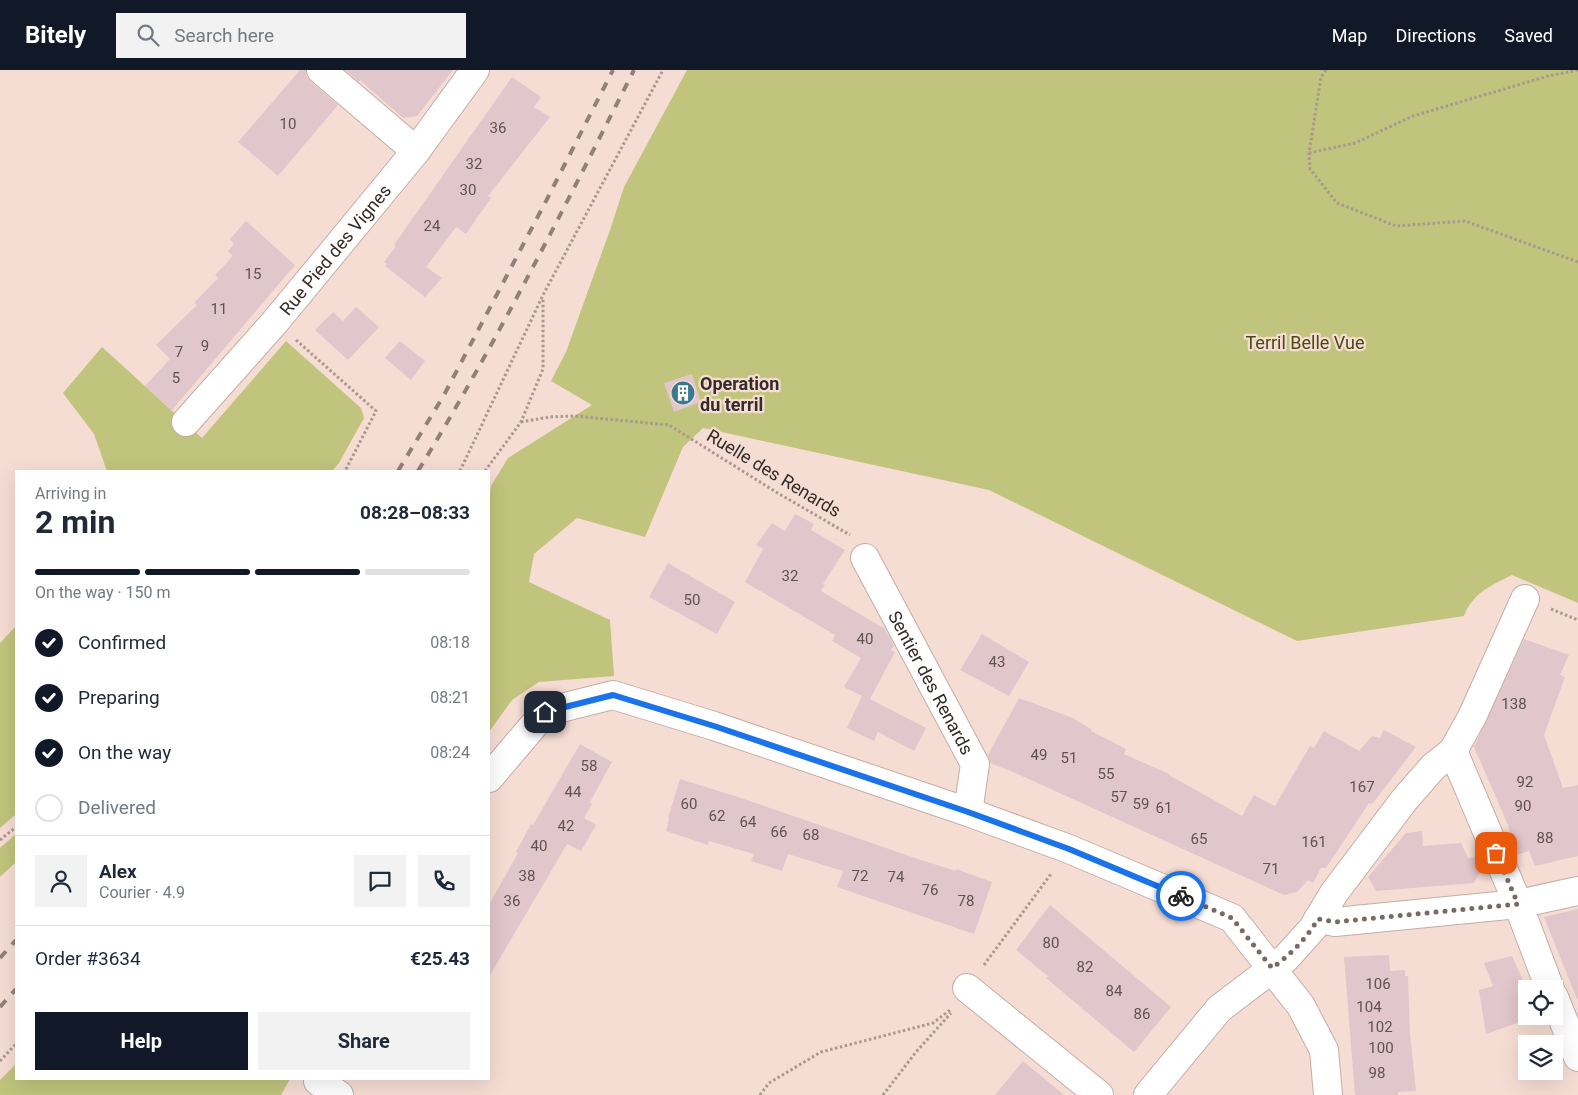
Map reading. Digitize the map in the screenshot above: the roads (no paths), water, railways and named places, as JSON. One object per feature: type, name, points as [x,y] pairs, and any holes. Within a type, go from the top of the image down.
[{"type":"street","points":[[322,70],[416,151]]},
{"type":"street","name":"Rue Pied des Vignes","points":[[186,422],[275,322],[416,151],[475,70]]},
{"type":"street","name":"Sentier des Renards","points":[[865,558],[975,764],[968,812]]},
{"type":"street","points":[[1148,1095],[1218,1009],[1286,958],[1313,928],[1334,893],[1405,799],[1433,767],[1453,751],[1472,717],[1525,599]]},
{"type":"street","points":[[490,777],[545,712],[613,695],[714,726],[968,812],[1069,849],[1232,918],[1301,1006],[1324,1050],[1328,1095]]},
{"type":"street","points":[[1453,751],[1518,904],[1547,980]]},
{"type":"street","points":[[1318,919],[1335,922],[1518,904],[1578,891]]},
{"type":"street","points":[[967,988],[1099,1095]]},
{"type":"street","points":[[1563,1019],[1578,1056]]},
{"type":"railway","points":[[399,470],[444,395],[613,70]]},
{"type":"railway","points":[[419,470],[503,323],[634,70]]},
{"type":"railway","points":[[0,958],[15,941]]},
{"type":"railway","points":[[0,1007],[15,990]]},
{"type":"place","name":"Operation du terril","points":[[683,393]]},
{"type":"park label","name":"Terril Belle Vue","points":[[1305,342]]}]
